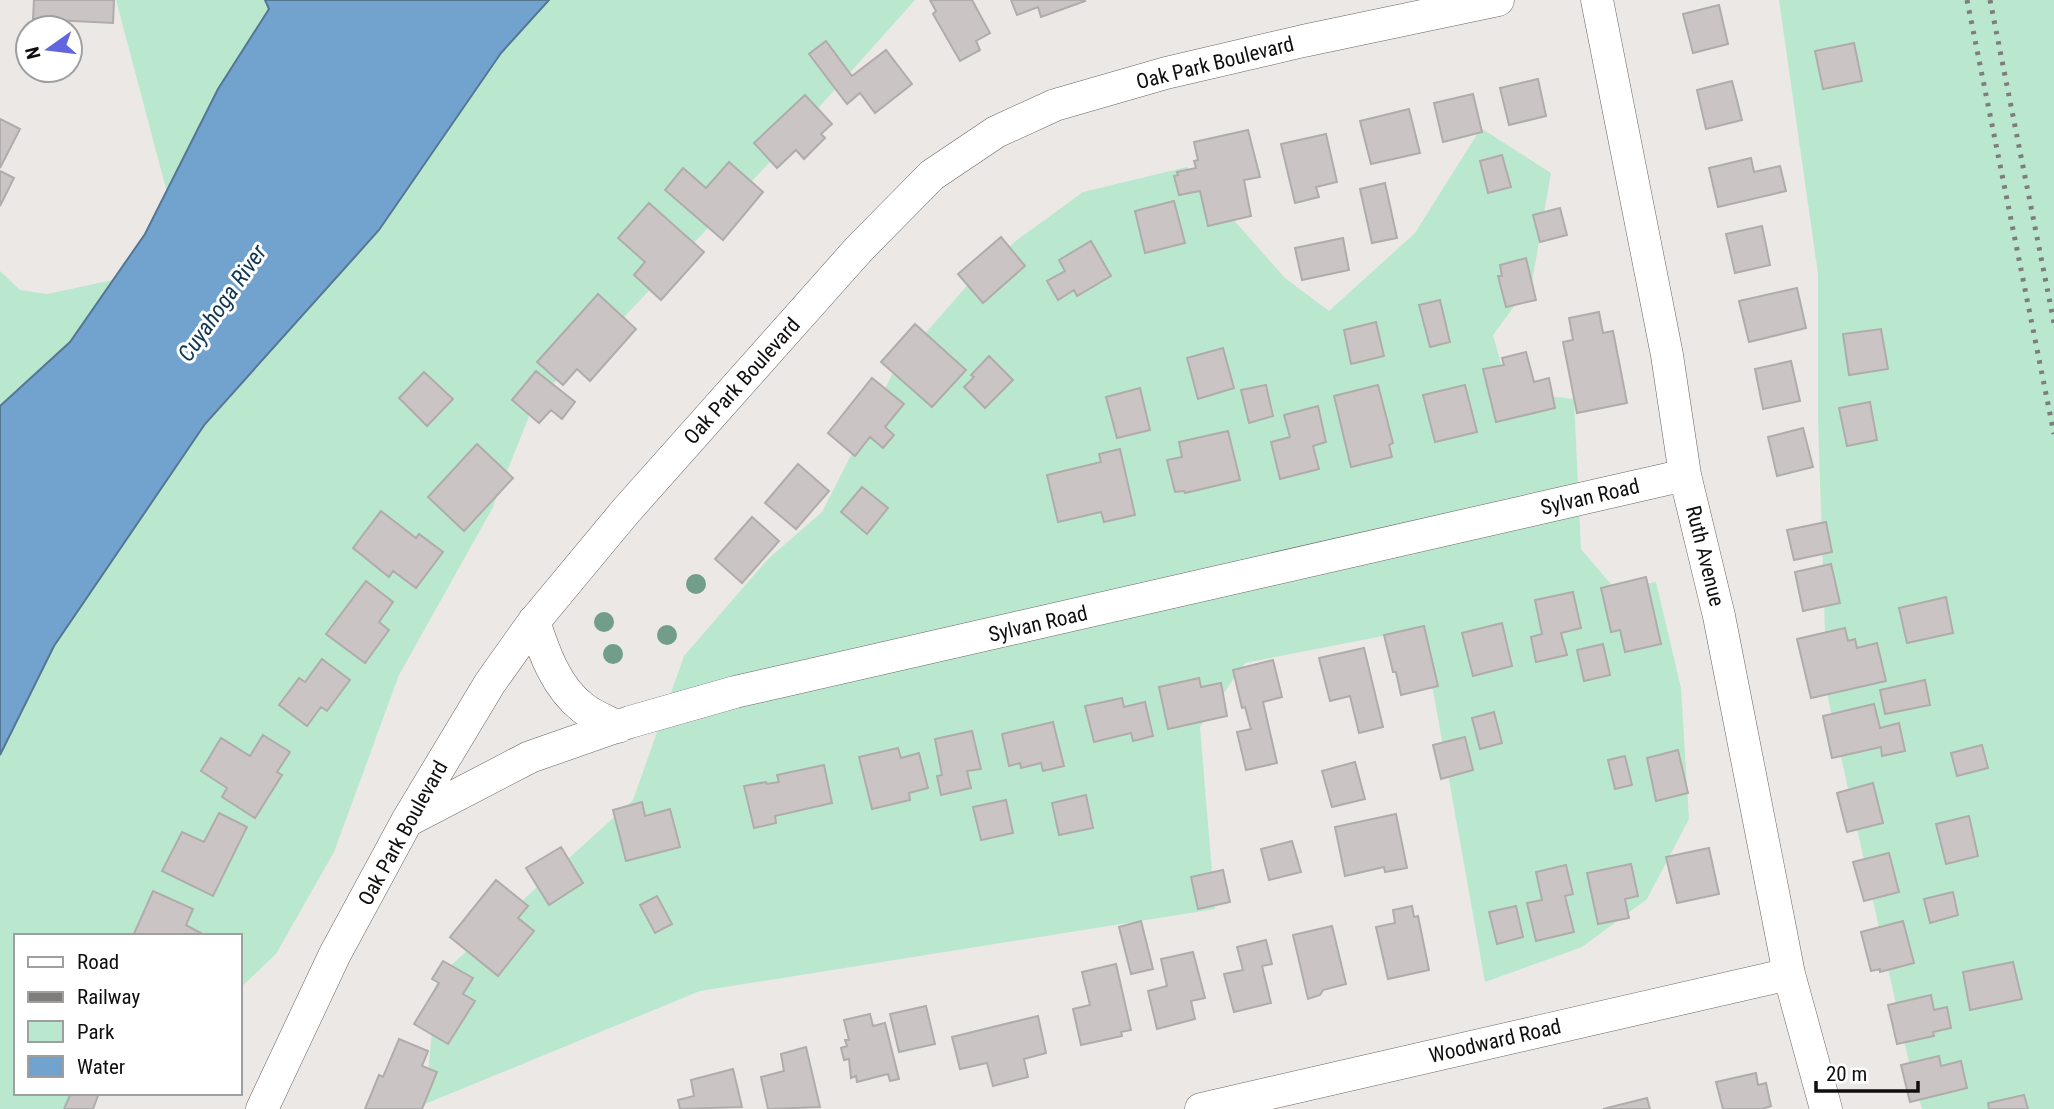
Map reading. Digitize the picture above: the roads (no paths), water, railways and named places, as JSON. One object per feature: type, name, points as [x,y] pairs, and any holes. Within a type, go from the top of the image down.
[{"type":"street","name":"Oak Park Boulevard","points":[[262,1109],[335,954],[407,821],[490,683],[534,621],[634,502],[875,230],[932,175],[996,132],[1049,107],[1159,75],[1498,0]]},
{"type":"street","name":"Ruth Avenue","points":[[1597,0],[1667,355],[1685,475],[1719,616],[1789,974],[1826,1109]]},
{"type":"street","name":"Sylvan Road","points":[[407,821],[530,757],[735,692],[1685,475]]},
{"type":"street","points":[[534,621],[544,652],[559,681],[583,708],[618,727]]},
{"type":"street","name":"Woodward Road","points":[[1201,1109],[1789,974]]},
{"type":"water","name":"Cuyahoga River","points":[[265,0],[549,0],[501,53],[379,230],[205,424],[54,646],[0,755],[0,406],[70,342],[145,234],[218,89],[269,9]]},
{"type":"railway","points":[[1967,0],[2054,434]]},
{"type":"railway","points":[[1990,0],[2054,323]]}]
